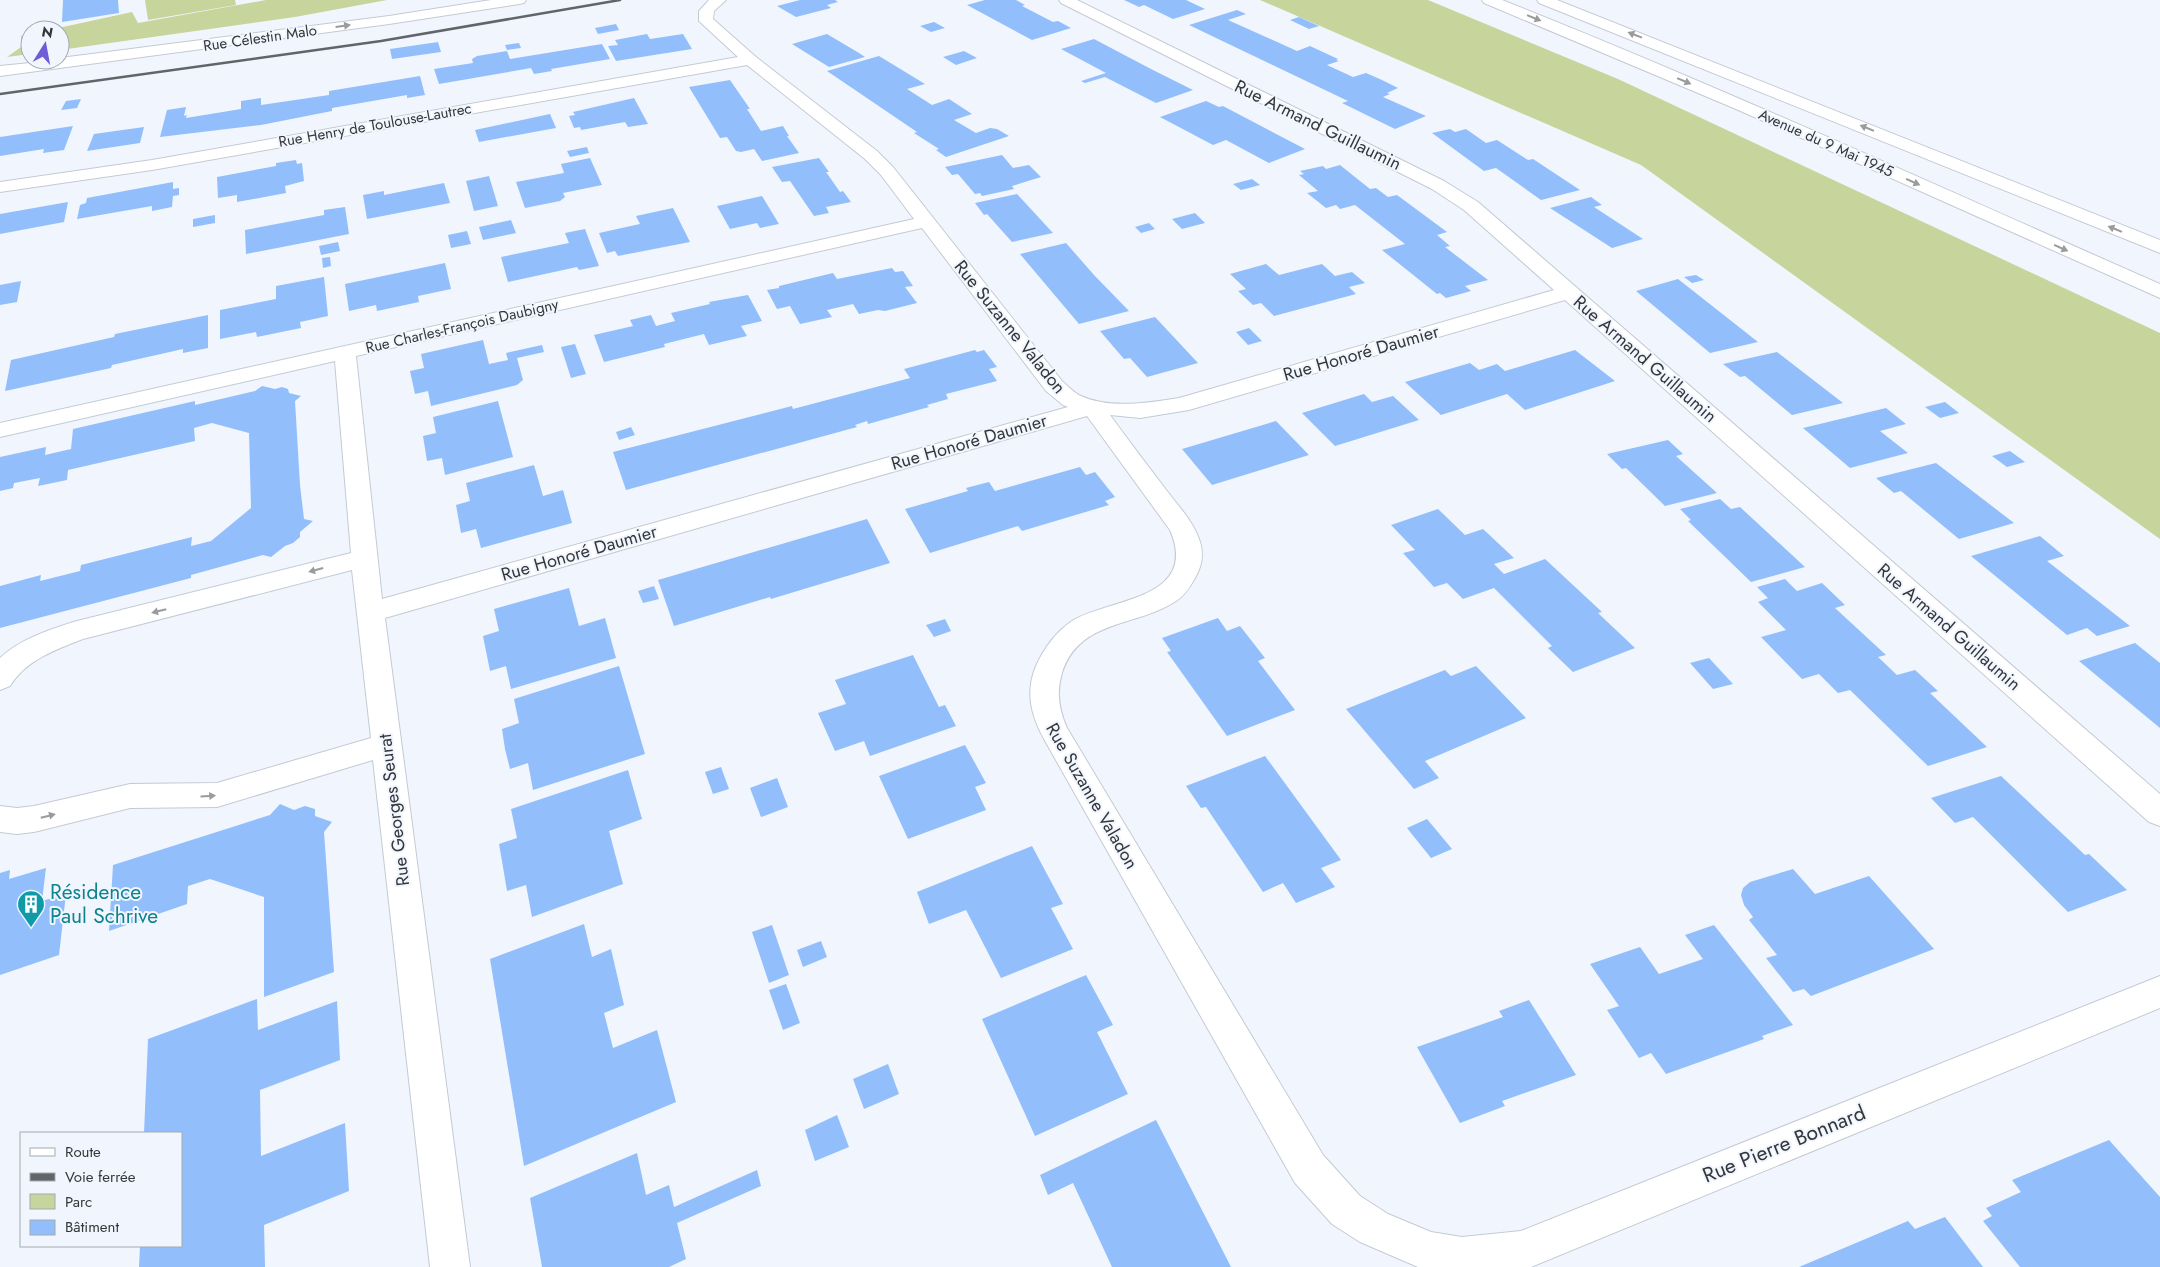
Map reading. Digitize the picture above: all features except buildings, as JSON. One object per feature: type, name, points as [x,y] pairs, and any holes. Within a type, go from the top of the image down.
[{"type":"main road","name":"Rue Célestin Malo","points":[[70,56],[423,0]]},
{"type":"main road","name":"Rue Célestin Malo","points":[[0,70],[389,20],[519,0]]},
{"type":"main road","name":"Rue Suzanne Valadon","points":[[719,0],[709,6],[706,12],[706,21],[750,60],[870,155],[887,172],[1054,386],[1072,400],[1092,408],[1182,528],[1188,541],[1190,554],[1182,580],[1173,591],[1160,599],[1084,627],[1059,650],[1045,680],[1043,698],[1047,716],[1309,1169],[1346,1210],[1374,1228],[1402,1241]]},
{"type":"main road","name":"Rue Armand Guillaumin","points":[[1066,0],[1438,185],[1483,215],[2160,813]]},
{"type":"main road","name":"Avenue du 9 Mai 1945","points":[[1489,0],[1703,89],[2160,292]]},
{"type":"main road","name":"Avenue du 9 Mai 1945","points":[[1544,0],[1776,91],[2160,247]]},
{"type":"main road","name":"Rue Henry de Toulouse-Lautrec","points":[[0,187],[167,162],[750,60]]},
{"type":"main road","name":"Rue Célestin Malo","points":[[0,70],[20,66]]},
{"type":"main road","name":"Rue Charles-François Daubigny","points":[[0,430],[925,222]]},
{"type":"main road","name":"Rue Honoré Daumier","points":[[371,612],[1092,408],[1140,411],[1181,405],[1569,292]]},
{"type":"main road","name":"Rue Georges Seurat","points":[[345,352],[364,558],[450,1267]]},
{"type":"main road","points":[[0,679],[23,655],[38,646],[77,631],[364,558]]},
{"type":"main road","points":[[0,819],[17,821],[34,819],[130,796],[217,796],[386,745]]},
{"type":"main road","name":"Rue Pierre Bonnard","points":[[1402,1241],[1430,1252],[1462,1257],[1521,1251],[2160,992]]},
{"type":"green space","points":[[145,0],[235,0],[236,5],[148,20]]},
{"type":"green space","points":[[266,0],[387,0],[295,17],[70,49],[70,25],[132,12],[138,23]]},
{"type":"green space","points":[[1260,0],[1428,0],[1618,79],[2160,333],[2160,539],[1641,165]]},
{"type":"green space","points":[[20,48],[20,55],[7,57]]},
{"type":"railway","points":[[0,94],[381,41],[620,0]]},
{"type":"place","name":"Résidence Paul Schrive","points":[[31,928]]}]
